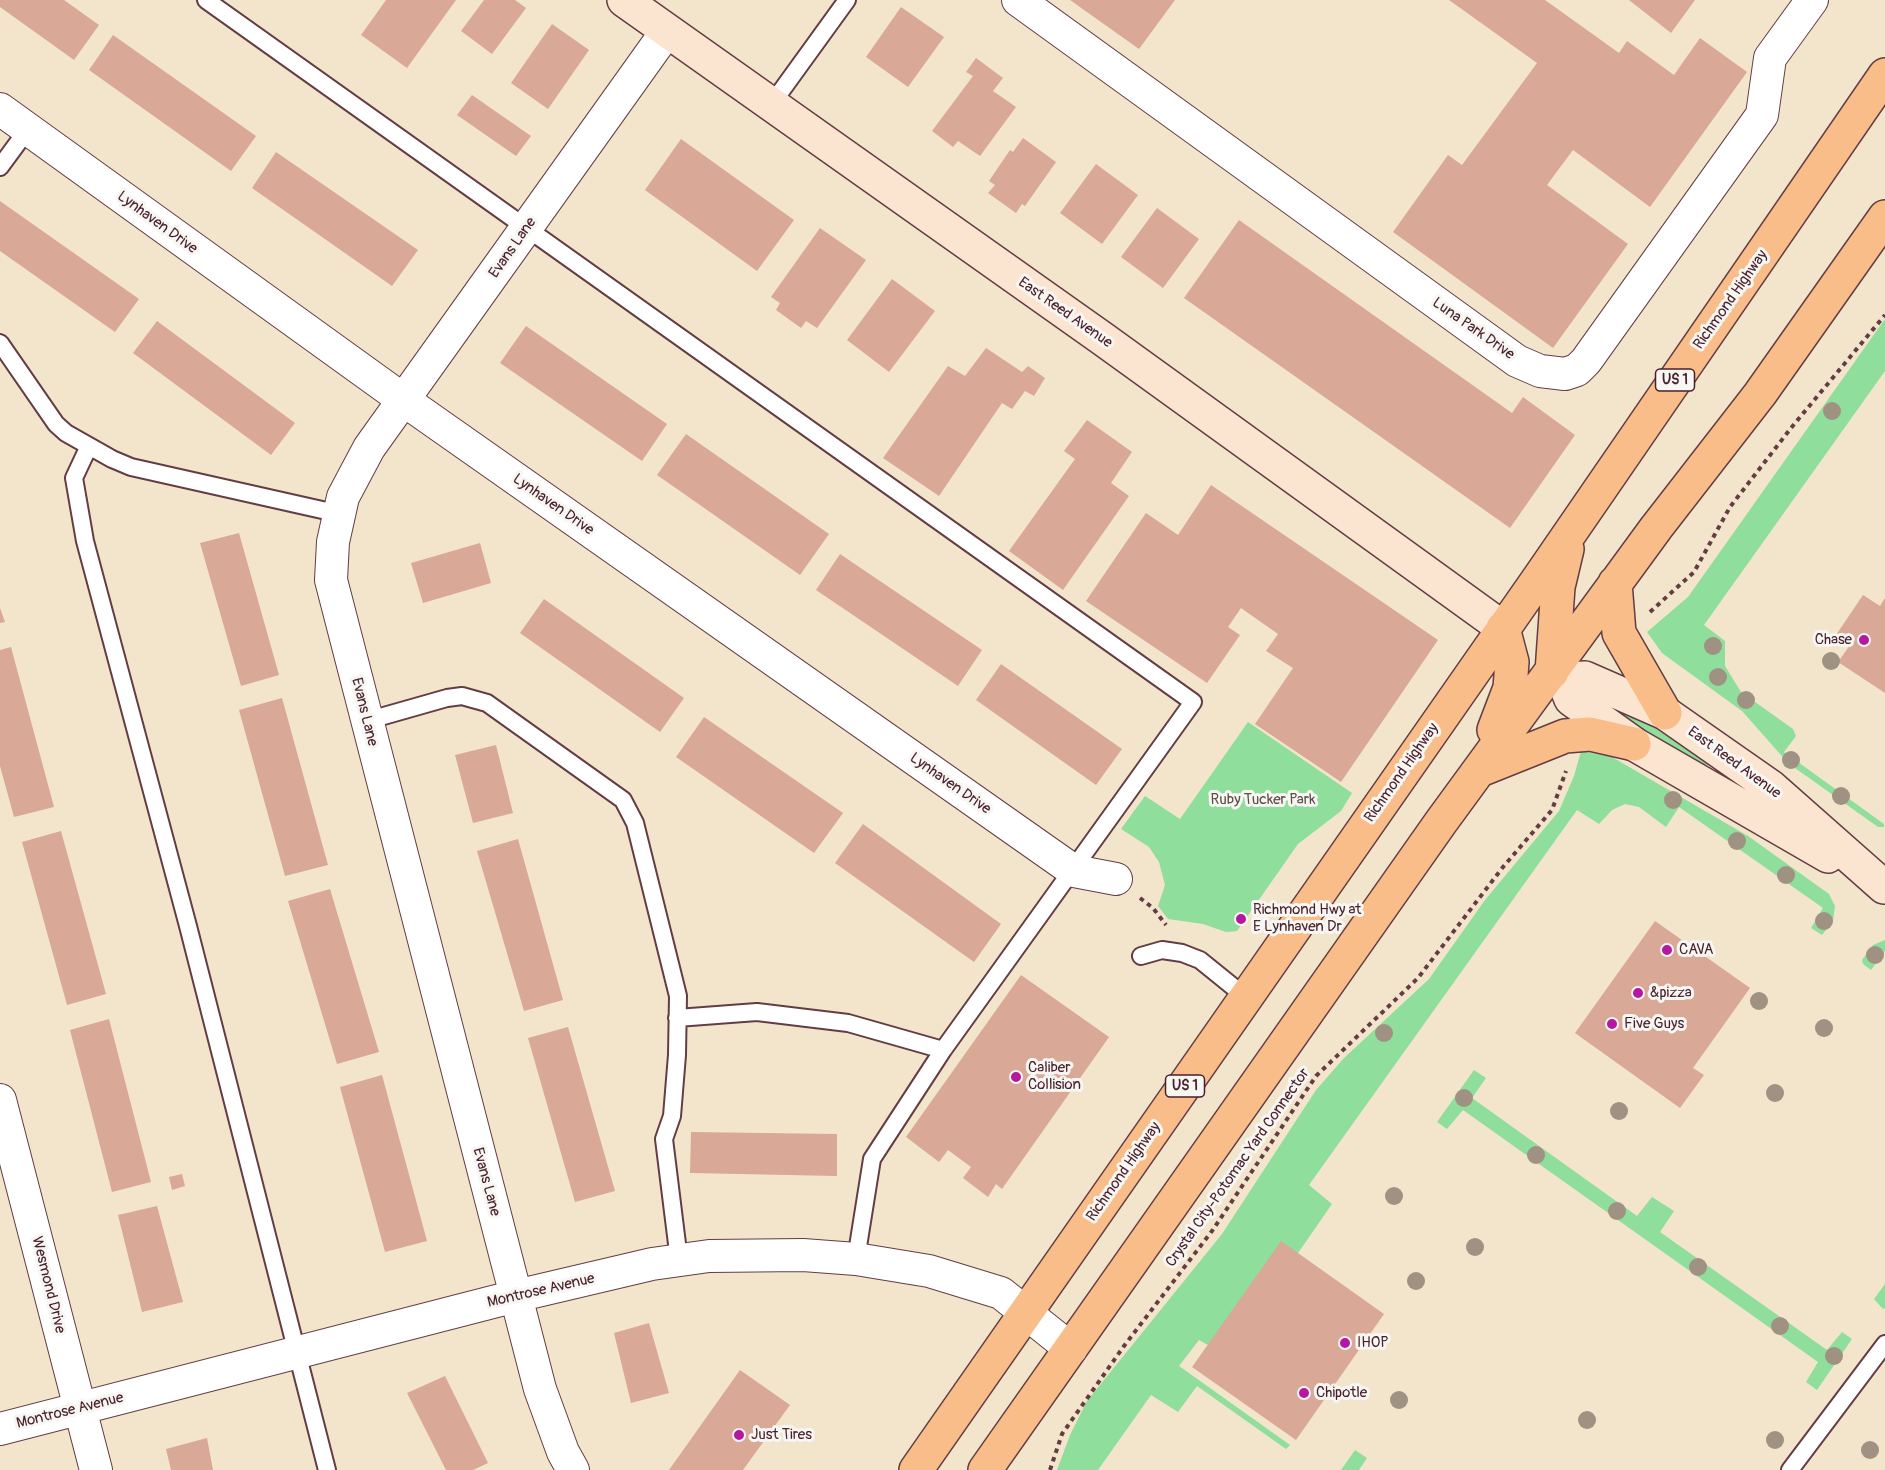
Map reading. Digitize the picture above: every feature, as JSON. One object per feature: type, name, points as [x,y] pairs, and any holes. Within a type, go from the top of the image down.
[{"type":"highway","name":"Richmond Highway","points":[[916,1470],[1247,998],[1497,661],[1503,628],[1885,75]]},
{"type":"highway","points":[[985,1470],[1478,771],[1557,675],[1615,583],[1760,394],[1885,217]]},
{"type":"highway","points":[[1557,675],[1554,625],[1558,587],[1572,528]]},
{"type":"highway","points":[[1615,583],[1619,633],[1665,712]]},
{"type":"highway","points":[[1503,628],[1554,625],[1597,610]]},
{"type":"highway","points":[[1497,661],[1557,675]]},
{"type":"highway","points":[[1478,771],[1510,688],[1497,661]]},
{"type":"highway","points":[[1478,771],[1565,736],[1590,734],[1634,744]]},
{"type":"street","name":"East Reed Avenue","points":[[624,0],[1503,628]]},
{"type":"street","name":"Luna Park Drive","points":[[1018,0],[1517,361],[1540,370],[1565,374],[1577,370],[1586,361],[1762,115],[1770,58],[1812,0]]},
{"type":"street","name":"Evans Lane","points":[[573,1470],[563,1452],[540,1389],[366,721],[331,580],[333,542],[343,497],[369,448],[405,401],[667,31]]},
{"type":"street","name":"Lynhaven Drive","points":[[0,109],[405,401],[1074,871],[1116,879]]},
{"type":"street","name":"East Reed Avenue","points":[[1557,675],[1585,678],[1665,712],[1771,788],[1885,887]]},
{"type":"street","name":"East Reed Avenue","points":[[1557,675],[1571,699],[1634,744],[1752,814],[1885,887]]},
{"type":"street","name":"Wesmond Drive","points":[[0,1100],[96,1470]]},
{"type":"street","name":"Montrose Avenue","points":[[0,1429],[516,1296],[680,1260],[751,1254],[856,1259],[940,1275],[1001,1293],[1027,1311],[1071,1349]]},
{"type":"lane","points":[[206,0],[1193,702],[1074,871],[943,1050],[872,1159],[856,1259]]},
{"type":"lane","points":[[771,105],[847,0]]},
{"type":"lane","points":[[0,167],[28,129]]},
{"type":"lane","points":[[0,343],[56,424],[89,446],[130,467],[340,514]]},
{"type":"lane","points":[[89,446],[74,478],[85,542],[188,926],[327,1470]]},
{"type":"lane","points":[[366,721],[447,698],[462,696],[486,703],[623,800],[635,823],[667,944],[678,996],[672,1116],[664,1139],[680,1260]]},
{"type":"lane","points":[[1141,956],[1162,950],[1182,953],[1200,960],[1247,998]]},
{"type":"lane","points":[[677,1018],[769,1013],[848,1023],[943,1050]]},
{"type":"lane","points":[[1790,1470],[1885,1344]]},
{"type":"path","points":[[1644,616],[1662,604],[1694,572],[1730,507],[1791,428],[1885,315]]},
{"type":"path","name":"Crystal City-Potomac Yard Connector","points":[[1050,1470],[1062,1434],[1124,1346],[1212,1231],[1316,1076],[1418,978],[1503,867],[1552,810],[1565,780],[1568,761]]},
{"type":"green space","points":[[1885,319],[1885,371],[1704,625],[1725,641],[1725,666],[1741,692],[1793,729],[1796,736],[1784,752],[1884,824],[1884,827],[1878,827],[1788,763],[1742,711],[1662,653],[1647,632],[1688,597]]},
{"type":"green space","points":[[1627,715],[1646,720],[1708,764],[1706,768],[1640,728],[1625,717]]},
{"type":"green space","name":"Ruby Tucker Park","points":[[1248,722],[1352,793],[1341,811],[1298,844],[1237,931],[1226,932],[1203,924],[1168,919],[1158,906],[1165,885],[1159,862],[1149,847],[1121,829],[1145,796],[1180,819]]},
{"type":"green space","points":[[1581,751],[1612,757],[1748,836],[1829,894],[1835,906],[1833,921],[1822,935],[1811,928],[1823,908],[1679,807],[1666,827],[1639,807],[1625,804],[1612,810],[1599,824],[1577,810],[1309,1185],[1332,1204],[1298,1253],[1208,1345],[1199,1340],[1179,1366],[1290,1445],[1286,1449],[1197,1386],[1178,1412],[1151,1395],[1098,1470],[1057,1470],[1070,1435],[1087,1401],[1222,1234],[1316,1090],[1344,1058],[1429,979],[1485,900],[1559,811],[1574,776]]},
{"type":"green space","points":[[1885,940],[1885,951],[1871,970],[1863,964],[1862,960],[1873,945]]},
{"type":"green space","points":[[1474,1070],[1486,1078],[1472,1098],[1637,1216],[1652,1197],[1674,1211],[1660,1232],[1827,1350],[1842,1332],[1852,1339],[1817,1390],[1806,1382],[1818,1362],[1463,1110],[1447,1129],[1437,1122]]},
{"type":"green space","points":[[1885,1284],[1885,1308],[1883,1309],[1874,1299]]},
{"type":"green space","points":[[1355,1450],[1367,1458],[1359,1470],[1341,1470]]},
{"type":"building","points":[[0,0],[64,0],[99,25],[74,60],[0,7]]},
{"type":"building","points":[[386,0],[456,0],[407,68],[361,35]]},
{"type":"building","points":[[484,0],[515,0],[526,8],[492,54],[461,31]]},
{"type":"building","points":[[1070,0],[1175,0],[1139,49]]},
{"type":"building","points":[[1449,0],[1545,0],[1619,53],[1627,41],[1674,75],[1700,38],[1747,72],[1650,207],[1573,150],[1547,185],[1628,244],[1553,348],[1393,232],[1448,155],[1462,165],[1537,63]]},
{"type":"building","points":[[1629,0],[1695,0],[1671,33]]},
{"type":"building","points":[[901,7],[944,37],[908,87],[866,57]]},
{"type":"building","points":[[552,24],[589,50],[548,109],[511,83]]},
{"type":"building","points":[[113,35],[256,136],[231,171],[89,70]]},
{"type":"building","points":[[976,58],[1003,78],[993,91],[1016,107],[980,156],[958,141],[953,147],[932,131],[973,76],[966,72]]},
{"type":"building","points":[[472,95],[531,136],[516,156],[457,115]]},
{"type":"building","points":[[1023,138],[1056,162],[1025,206],[1022,204],[1016,213],[988,193],[995,185],[989,181],[1010,150],[1013,152]]},
{"type":"building","points":[[681,139],[794,220],[757,271],[645,190]]},
{"type":"building","points":[[276,152],[418,250],[392,286],[252,188]]},
{"type":"building","points":[[1096,164],[1138,195],[1102,244],[1060,213]]},
{"type":"building","points":[[0,201],[139,299],[115,332],[0,251]]},
{"type":"building","points":[[1157,208],[1199,239],[1163,288],[1121,257]]},
{"type":"building","points":[[1239,220],[1512,413],[1523,397],[1575,435],[1510,528],[1184,298]]},
{"type":"building","points":[[820,228],[866,260],[817,328],[806,321],[801,328],[776,310],[780,303],[771,297]]},
{"type":"building","points":[[892,279],[935,311],[889,372],[847,340]]},
{"type":"building","points":[[157,321],[295,423],[271,455],[133,353]]},
{"type":"building","points":[[526,326],[667,424],[642,461],[500,363]]},
{"type":"building","points":[[986,348],[1022,372],[1028,366],[1045,378],[1034,396],[1025,391],[1012,409],[1002,403],[939,496],[883,458],[948,366],[965,376]]},
{"type":"building","points":[[1087,420],[1132,452],[1111,483],[1129,496],[1063,590],[1009,551],[1075,459],[1064,451]]},
{"type":"building","points":[[686,434],[829,534],[800,575],[657,475]]},
{"type":"building","points":[[1211,485],[1438,640],[1341,782],[1255,724],[1293,668],[1266,651],[1278,634],[1241,608],[1228,627],[1240,635],[1207,683],[1086,601],[1146,513],[1178,535]]},
{"type":"building","points":[[239,533],[279,675],[241,686],[200,543]]},
{"type":"building","points":[[480,543],[491,583],[423,603],[411,563]]},
{"type":"building","points":[[840,554],[982,650],[958,686],[816,590]]},
{"type":"building","name":"Chase","points":[[1863,595],[1880,606],[1885,598],[1885,693],[1838,662],[1850,645],[1836,635]]},
{"type":"building","points":[[544,599],[684,698],[660,732],[520,633]]},
{"type":"building","points":[[0,608],[5,622],[0,623]]},
{"type":"building","points":[[11,647],[54,807],[14,817],[0,766],[0,650]]},
{"type":"building","points":[[1001,664],[1122,749],[1096,785],[976,700]]},
{"type":"building","points":[[282,698],[328,865],[285,876],[239,710]]},
{"type":"building","points":[[704,717],[843,813],[814,853],[676,757]]},
{"type":"building","points":[[496,745],[513,813],[473,823],[455,755]]},
{"type":"building","points":[[863,824],[1001,924],[974,962],[835,863]]},
{"type":"building","points":[[61,831],[106,994],[67,1005],[22,842]]},
{"type":"building","points":[[518,839],[563,1000],[524,1011],[477,851]]},
{"type":"building","points":[[330,889],[379,1052],[337,1064],[288,901]]},
{"type":"building","points":[[1655,921],[1750,988],[1693,1068],[1704,1075],[1680,1108],[1575,1033]]},
{"type":"building","points":[[1021,975],[1109,1037],[1002,1189],[996,1184],[988,1197],[963,1178],[971,1167],[948,1150],[939,1162],[906,1137]]},
{"type":"building","points":[[109,1019],[151,1182],[112,1192],[70,1030]]},
{"type":"building","points":[[568,1027],[615,1191],[575,1202],[528,1038]]},
{"type":"building","points":[[382,1075],[427,1241],[385,1252],[340,1087]]},
{"type":"building","points":[[691,1132],[837,1134],[837,1176],[690,1173]]},
{"type":"building","points":[[182,1174],[185,1186],[172,1190],[169,1177]]},
{"type":"building","points":[[157,1206],[183,1302],[142,1312],[118,1215]]},
{"type":"building","points":[[1281,1241],[1384,1314],[1296,1440],[1192,1367]]},
{"type":"building","points":[[649,1323],[669,1393],[631,1403],[614,1333]]},
{"type":"building","points":[[740,1370],[790,1405],[743,1470],[669,1470]]},
{"type":"building","points":[[445,1376],[488,1463],[473,1470],[446,1470],[407,1393]]},
{"type":"building","points":[[207,1438],[213,1470],[171,1470],[166,1449]]},
{"type":"place","name":"Chase","points":[[1864,640]]},
{"type":"place","name":"Richmond Hwy at E Lynhaven Dr","points":[[1241,919]]},
{"type":"place","name":"CAVA","points":[[1667,950]]},
{"type":"place","name":"&pizza","points":[[1638,993]]},
{"type":"place","name":"Five Guys","points":[[1612,1024]]},
{"type":"place","name":"Caliber Collision","points":[[1016,1077]]},
{"type":"place","name":"IHOP","points":[[1345,1343]]},
{"type":"place","name":"Chipotle","points":[[1304,1393]]},
{"type":"place","name":"Just Tires","points":[[739,1435]]}]
